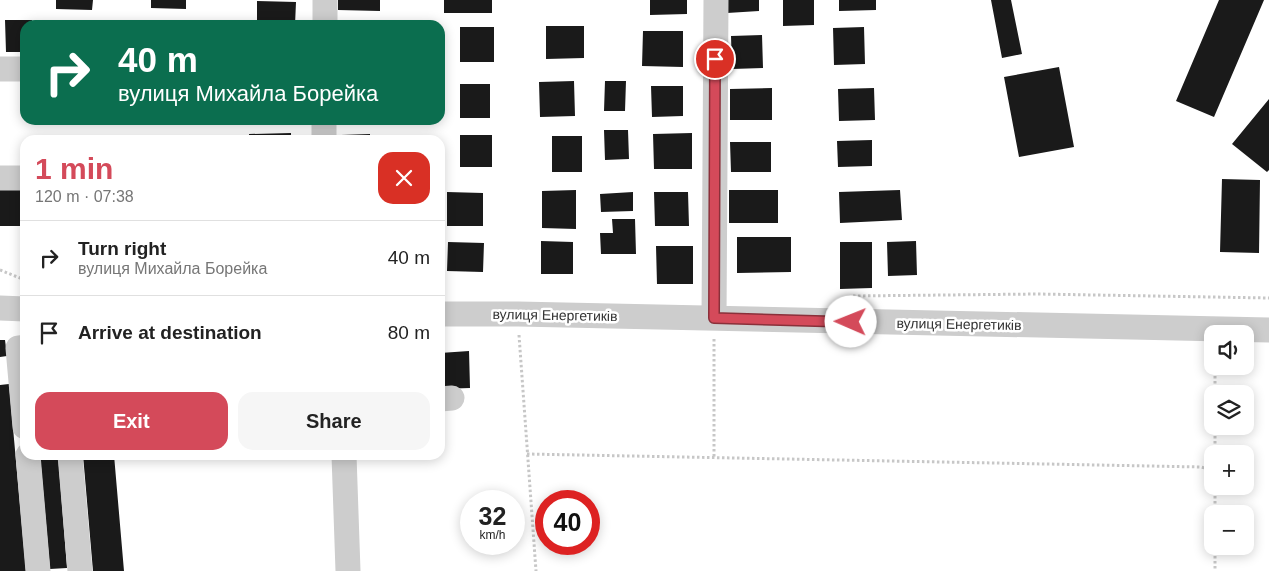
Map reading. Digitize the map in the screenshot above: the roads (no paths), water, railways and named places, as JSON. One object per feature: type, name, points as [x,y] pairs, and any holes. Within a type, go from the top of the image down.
[{"type":"street","points":[[325,0],[325,20]]},
{"type":"street","points":[[714,318],[716,0]]},
{"type":"street","points":[[0,69],[20,69]]},
{"type":"street","points":[[0,178],[20,178]]},
{"type":"street","points":[[0,308],[20,309]]},
{"type":"street","name":"вулиця Енергетиків","points":[[445,314],[1269,330]]},
{"type":"street","points":[[20,348],[18,348],[20,371]]},
{"type":"street","points":[[28,460],[38,571]]},
{"type":"street","points":[[70,460],[80,571]]},
{"type":"street","points":[[344,460],[348,571]]}]
